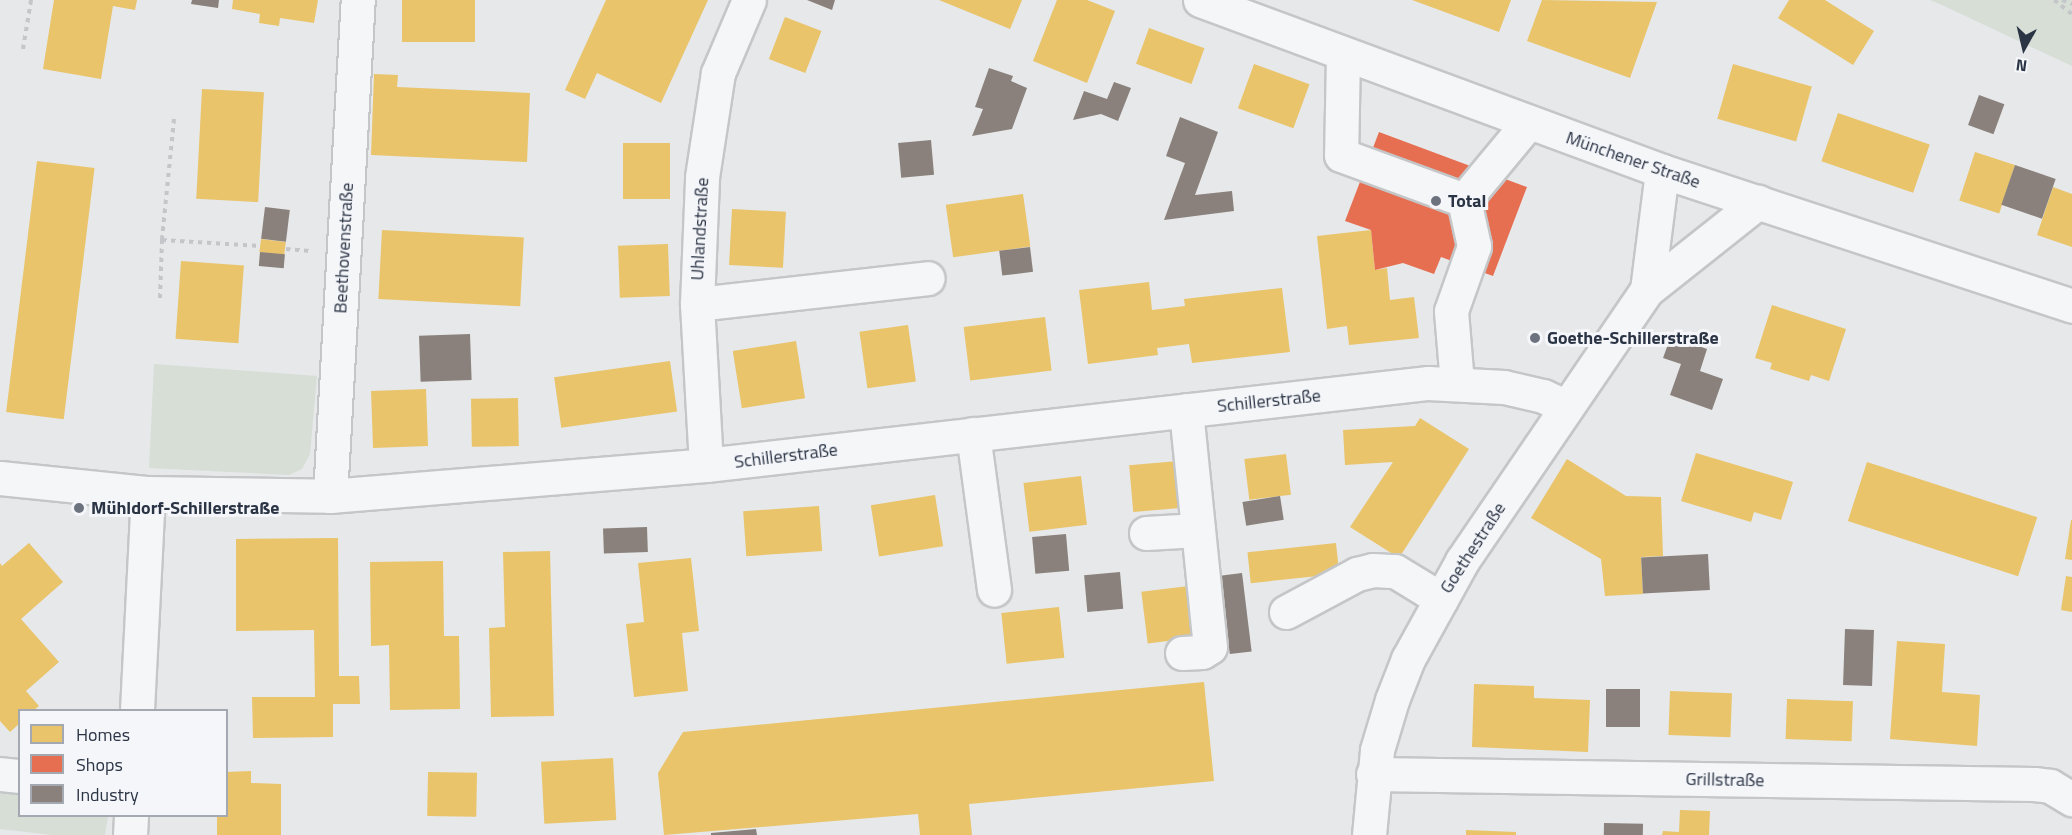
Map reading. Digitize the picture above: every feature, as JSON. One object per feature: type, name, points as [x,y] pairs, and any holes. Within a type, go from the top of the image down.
[{"type":"street","name":"Beethovenstraße","points":[[330,496],[358,0]]},
{"type":"street","name":"Uhlandstraße","points":[[706,465],[697,304],[702,177],[710,112],[718,73],[749,0]]},
{"type":"street","name":"Münchener Straße","points":[[1200,0],[1343,55],[1662,171],[2072,306]]},
{"type":"street","points":[[1343,55],[1341,155],[1464,200]]},
{"type":"street","points":[[1464,200],[1528,123]]},
{"type":"street","name":"Goethestraße","points":[[1647,290],[1662,171]]},
{"type":"street","points":[[1457,382],[1451,311],[1474,246],[1464,200]]},
{"type":"street","name":"Goethestraße","points":[[1369,835],[1373,774],[1392,700],[1408,659],[1441,599],[1647,290],[1758,202]]},
{"type":"street","points":[[697,304],[928,278]]},
{"type":"street","name":"Schillerstraße","points":[[0,478],[148,493],[330,496],[706,465],[1186,410],[1457,382],[1542,396],[1567,407]]},
{"type":"street","points":[[1182,653],[1202,652],[1210,647],[1186,410]]},
{"type":"street","points":[[973,434],[994,590]]},
{"type":"street","points":[[137,709],[148,493]]},
{"type":"street","points":[[1146,533],[1198,530]]},
{"type":"street","points":[[1286,612],[1357,574],[1373,570],[1395,571],[1441,599]]},
{"type":"street","points":[[0,774],[18,776]]},
{"type":"street","name":"Grillstraße","points":[[1373,774],[2034,784],[2050,786],[2072,800]]},
{"type":"street","points":[[130,835],[131,817]]},
{"type":"path","points":[[23,49],[31,0]]},
{"type":"path","points":[[2054,0],[2072,14]]},
{"type":"path","points":[[2062,0],[2072,4]]},
{"type":"path","points":[[160,297],[162,240],[174,119]]},
{"type":"path","points":[[162,240],[261,246]]},
{"type":"shaded area","points":[[1930,0],[2072,0],[2072,66],[1942,5]]},
{"type":"shaded area","points":[[154,364],[317,376],[310,454],[302,469],[289,475],[149,468]]},
{"type":"shaded area","points":[[0,786],[18,788],[18,817],[108,817],[105,835],[52,835],[0,829]]},
{"type":"building: Homes","points":[[54,0],[137,0],[135,10],[113,6],[101,79],[43,69]]},
{"type":"building: Homes","points":[[233,0],[318,0],[314,23],[280,18],[279,26],[259,23],[260,14],[232,9]]},
{"type":"building: Homes","points":[[402,0],[475,0],[475,42],[402,42]]},
{"type":"building: Homes","points":[[606,0],[708,0],[661,103],[597,73],[585,99],[565,90]]},
{"type":"building: Homes","points":[[939,0],[1022,0],[1010,29]]},
{"type":"building: Homes","points":[[1057,0],[1087,0],[1115,11],[1087,83],[1033,61]]},
{"type":"building: Homes","points":[[1412,0],[1511,0],[1499,32]]},
{"type":"building: Homes","points":[[1542,0],[1657,2],[1630,78],[1527,41]]},
{"type":"building: Homes","points":[[1789,0],[1825,0],[1874,31],[1853,65],[1778,18]]},
{"type":"building: Homes","points":[[785,17],[821,31],[805,73],[769,59]]},
{"type":"building: Homes","points":[[1149,28],[1204,48],[1191,84],[1136,64]]},
{"type":"building: Homes","points":[[1254,64],[1309,84],[1293,128],[1238,108]]},
{"type":"building: Homes","points":[[1733,64],[1812,87],[1796,141],[1717,119]]},
{"type":"building: Homes","points":[[374,74],[398,75],[397,87],[530,93],[527,162],[371,155]]},
{"type":"building: Homes","points":[[202,89],[264,92],[258,202],[196,199]]},
{"type":"building: Homes","points":[[1838,113],[1930,145],[1913,193],[1821,161]]},
{"type":"building: Homes","points":[[623,143],[670,143],[670,199],[623,199]]},
{"type":"building: Homes","points":[[1975,152],[2015,165],[1999,213],[1959,201]]},
{"type":"building: Homes","points":[[37,161],[95,168],[64,419],[6,412]]},
{"type":"building: Homes","points":[[2053,187],[2072,194],[2072,247],[2037,235]]},
{"type":"building: Homes","points":[[1023,194],[1030,246],[953,257],[946,205]]},
{"type":"building: Homes","points":[[732,209],[786,212],[783,268],[729,265]]},
{"type":"building: Homes","points":[[382,230],[524,237],[520,306],[378,299]]},
{"type":"building: Homes","points":[[1371,230],[1375,270],[1387,268],[1390,300],[1414,297],[1419,338],[1349,345],[1347,326],[1327,329],[1317,236]]},
{"type":"building: Homes","points":[[261,239],[286,242],[284,255],[259,252]]},
{"type":"building: Homes","points":[[668,244],[670,296],[620,298],[618,246]]},
{"type":"building: Homes","points":[[181,261],[244,265],[238,343],[176,339]]},
{"type":"building: Homes","points":[[1149,282],[1152,310],[1185,306],[1184,299],[1282,288],[1290,352],[1192,363],[1189,344],[1157,348],[1158,355],[1088,364],[1079,290]]},
{"type":"building: Homes","points":[[1772,305],[1846,329],[1829,381],[1811,375],[1809,381],[1770,369],[1772,363],[1755,358]]},
{"type":"building: Homes","points":[[1045,317],[1052,371],[970,381],[964,327]]},
{"type":"building: Homes","points":[[908,325],[916,381],[867,388],[859,332]]},
{"type":"building: Homes","points":[[796,341],[805,398],[742,408],[733,351]]},
{"type":"building: Homes","points":[[670,361],[677,412],[561,428],[554,377]]},
{"type":"building: Homes","points":[[426,389],[428,446],[373,448],[371,391]]},
{"type":"building: Homes","points":[[518,398],[519,446],[472,447],[471,399]]},
{"type":"building: Homes","points":[[1420,418],[1469,449],[1399,558],[1350,527],[1393,462],[1345,465],[1343,430],[1415,426]]},
{"type":"building: Homes","points":[[1696,453],[1793,482],[1781,520],[1754,512],[1751,522],[1681,501]]},
{"type":"building: Homes","points":[[1286,454],[1291,495],[1249,500],[1244,459]]},
{"type":"building: Homes","points":[[1567,459],[1626,496],[1661,497],[1663,556],[1641,557],[1643,594],[1605,596],[1601,559],[1531,518]]},
{"type":"building: Homes","points":[[1178,461],[1182,508],[1133,512],[1129,465]]},
{"type":"building: Homes","points":[[1867,462],[2037,517],[2018,576],[1848,521]]},
{"type":"building: Homes","points":[[1081,476],[1087,525],[1029,532],[1023,483]]},
{"type":"building: Homes","points":[[935,495],[943,546],[879,557],[871,505]]},
{"type":"building: Homes","points":[[819,506],[822,551],[746,556],[743,511]]},
{"type":"building: Homes","points":[[2072,520],[2072,560],[2065,559]]},
{"type":"building: Homes","points":[[338,538],[339,676],[359,676],[360,704],[333,704],[333,737],[253,738],[252,697],[315,697],[314,630],[236,631],[236,539]]},
{"type":"building: Homes","points":[[29,543],[63,582],[21,619],[59,662],[26,691],[39,706],[35,709],[18,709],[18,725],[10,732],[0,721],[0,563],[2,566]]},
{"type":"building: Homes","points":[[1336,543],[1339,574],[1251,583],[1247,552]]},
{"type":"building: Homes","points":[[550,551],[554,716],[491,717],[489,628],[505,627],[503,552]]},
{"type":"building: Homes","points":[[691,558],[699,631],[682,633],[688,691],[634,697],[626,624],[644,622],[638,563]]},
{"type":"building: Homes","points":[[443,561],[444,636],[459,636],[460,709],[390,710],[389,645],[371,646],[370,562]]},
{"type":"building: Homes","points":[[2066,576],[2072,577],[2072,612],[2061,610]]},
{"type":"building: Homes","points":[[1189,586],[1195,638],[1148,643],[1141,592]]},
{"type":"building: Homes","points":[[1059,607],[1064,658],[1007,664],[1001,613]]},
{"type":"building: Homes","points":[[1897,641],[1945,644],[1942,692],[1980,695],[1977,746],[1890,739]]},
{"type":"building: Homes","points":[[1204,682],[1214,781],[969,804],[972,835],[920,835],[918,814],[664,835],[658,773],[683,732]]},
{"type":"building: Homes","points":[[1474,684],[1534,686],[1534,698],[1590,700],[1588,752],[1472,747]]},
{"type":"building: Homes","points":[[1670,691],[1732,693],[1730,737],[1668,735]]},
{"type":"building: Homes","points":[[1787,699],[1853,701],[1852,741],[1786,739]]},
{"type":"building: Homes","points":[[613,758],[616,820],[544,824],[541,762]]},
{"type":"building: Homes","points":[[251,771],[251,783],[281,784],[281,835],[217,835],[217,817],[228,817],[228,772]]},
{"type":"building: Homes","points":[[428,772],[477,773],[476,817],[427,816]]},
{"type":"building: Homes","points":[[1680,810],[1710,811],[1709,835],[1662,835],[1663,831],[1679,832]]},
{"type":"building: Homes","points":[[1466,830],[1516,832],[1516,835],[1466,835]]},
{"type":"building: Shops","points":[[1379,132],[1527,187],[1493,276],[1441,257],[1434,274],[1403,263],[1375,270],[1371,230],[1345,221]]},
{"type":"building: Industry","points":[[192,0],[219,0],[218,8],[191,4]]},
{"type":"building: Industry","points":[[807,0],[835,0],[832,10]]},
{"type":"building: Industry","points":[[989,68],[1013,76],[1011,81],[1027,88],[1012,129],[972,136],[983,109],[975,107]]},
{"type":"building: Industry","points":[[1114,82],[1131,88],[1118,121],[1101,114],[1073,120],[1084,91],[1107,99]]},
{"type":"building: Industry","points":[[1979,95],[2004,104],[1993,134],[1968,125]]},
{"type":"building: Industry","points":[[1180,117],[1218,132],[1195,195],[1232,191],[1234,211],[1164,220],[1185,163],[1166,156]]},
{"type":"building: Industry","points":[[931,140],[934,175],[901,178],[898,143]]},
{"type":"building: Industry","points":[[2015,165],[2056,179],[2042,219],[2001,205]]},
{"type":"building: Industry","points":[[265,207],[290,210],[286,242],[261,239]]},
{"type":"building: Industry","points":[[1030,247],[1033,272],[1002,276],[999,251]]},
{"type":"building: Industry","points":[[260,252],[285,254],[284,268],[259,266]]},
{"type":"building: Industry","points":[[470,334],[472,380],[421,382],[419,336]]},
{"type":"building: Industry","points":[[1671,336],[1707,349],[1700,371],[1723,379],[1712,410],[1670,395],[1681,364],[1663,358]]},
{"type":"building: Industry","points":[[1280,496],[1284,520],[1246,526],[1242,502]]},
{"type":"building: Industry","points":[[647,527],[648,552],[604,554],[603,529]]},
{"type":"building: Industry","points":[[1066,534],[1069,571],[1035,574],[1032,537]]},
{"type":"building: Industry","points":[[1708,554],[1710,590],[1643,593],[1641,558]]},
{"type":"building: Industry","points":[[1120,572],[1123,609],[1087,612],[1084,575]]},
{"type":"building: Industry","points":[[1242,573],[1252,651],[1230,654],[1220,576]]},
{"type":"building: Industry","points":[[1845,629],[1874,630],[1872,686],[1843,685]]},
{"type":"building: Industry","points":[[1606,689],[1640,689],[1640,727],[1606,727]]},
{"type":"building: Industry","points":[[1604,823],[1643,824],[1643,835],[1604,835]]},
{"type":"building: Industry","points":[[756,829],[757,835],[711,835],[711,833]]},
{"type":"place","name":"Total","points":[[1436,201]]},
{"type":"place","name":"Goethe-Schillerstraße","points":[[1535,338]]},
{"type":"place","name":"Mühldorf-Schillerstraße","points":[[79,508]]}]
